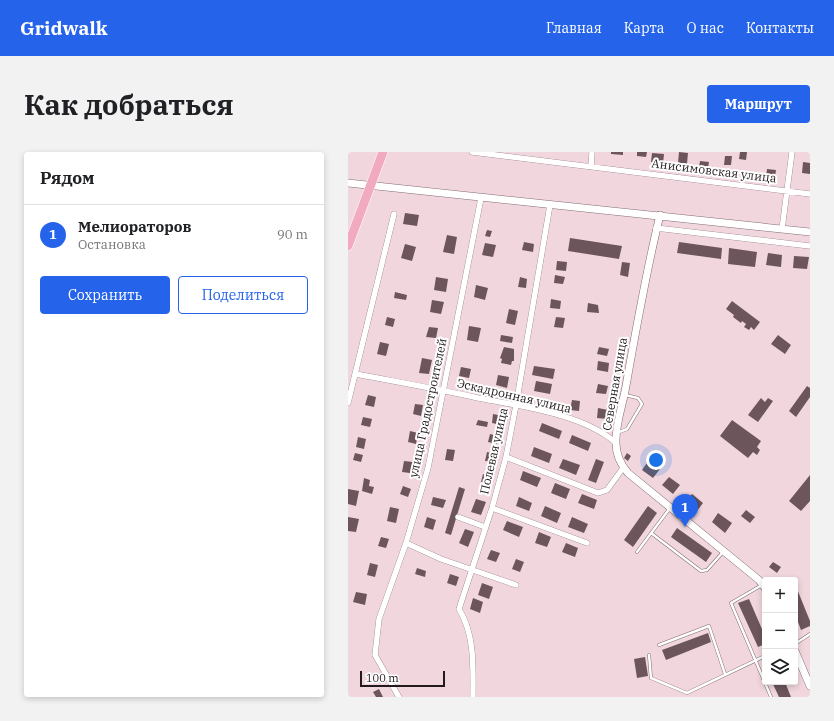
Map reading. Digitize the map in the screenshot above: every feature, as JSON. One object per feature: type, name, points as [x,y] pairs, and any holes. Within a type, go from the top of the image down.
[{"type":"main road","points":[[348,246],[383,152]]},
{"type":"street","name":"Анисимовская улица","points":[[472,152],[591,168],[810,194]]},
{"type":"street","points":[[591,168],[592,152]]},
{"type":"street","points":[[782,229],[792,152]]},
{"type":"street","points":[[348,183],[810,232]]},
{"type":"street","name":"улица Градостроителей","points":[[399,697],[375,655],[379,619],[406,543],[428,468],[481,198]]},
{"type":"street","name":"Полевая улица","points":[[473,697],[472,650],[466,619],[459,609],[471,568],[492,508],[506,457],[550,205]]},
{"type":"street","points":[[348,403],[394,214]]},
{"type":"street","name":"Северная улица","points":[[623,468],[618,455],[616,443],[617,433],[625,395],[640,304],[656,228],[660,216]]},
{"type":"street","points":[[656,228],[810,246]]},
{"type":"street","name":"Эскадронная улица","points":[[356,374],[555,414],[585,425],[607,436],[616,443]]},
{"type":"street","points":[[506,457],[598,493],[608,490],[623,468],[762,584]]},
{"type":"street","points":[[492,508],[587,543]]},
{"type":"street","points":[[458,517],[486,527]]},
{"type":"street","points":[[406,543],[441,558],[516,584]]},
{"type":"street","points":[[798,658],[810,686]]},
{"type":"lane","points":[[617,433],[627,429],[642,404],[638,398],[625,395]]},
{"type":"lane","points":[[637,552],[670,507]]},
{"type":"lane","points":[[651,534],[701,571],[707,570],[724,551]]},
{"type":"lane","points":[[762,587],[730,603],[771,697]]},
{"type":"lane","points":[[659,645],[709,626],[725,674]]},
{"type":"lane","points":[[798,642],[810,634]]},
{"type":"lane","points":[[649,655],[651,678],[687,693],[762,657]]},
{"type":"building","points":[[611,152],[623,152],[623,155],[611,154]]},
{"type":"building","points":[[637,152],[647,152],[646,157],[637,156]]},
{"type":"building","points":[[679,152],[688,153],[687,164],[678,163]]},
{"type":"building","points":[[740,152],[747,152],[746,160],[739,159]]},
{"type":"building","points":[[652,153],[664,154],[663,164],[651,162]]},
{"type":"building","points":[[725,156],[732,156],[731,165],[724,165]]},
{"type":"building","points":[[700,161],[709,162],[708,168],[699,167]]},
{"type":"building","points":[[803,162],[810,163],[810,174],[802,173]]},
{"type":"building","points":[[767,169],[776,170],[775,177],[766,177]]},
{"type":"building","points":[[405,213],[419,215],[417,226],[403,224]]},
{"type":"building","points":[[487,230],[492,231],[490,237],[485,236]]},
{"type":"building","points":[[447,235],[457,237],[454,254],[443,252]]},
{"type":"building","points":[[570,238],[622,246],[619,259],[568,251]]},
{"type":"building","points":[[524,242],[534,244],[533,252],[522,250]]},
{"type":"building","points":[[679,242],[722,248],[721,259],[677,253]]},
{"type":"building","points":[[485,243],[496,245],[493,257],[482,255]]},
{"type":"building","points":[[405,244],[416,247],[412,261],[401,258]]},
{"type":"building","points":[[729,248],[757,252],[755,267],[728,264]]},
{"type":"building","points":[[768,253],[782,255],[781,267],[766,265]]},
{"type":"building","points":[[794,256],[809,257],[807,269],[793,268]]},
{"type":"building","points":[[557,261],[567,262],[566,271],[556,270]]},
{"type":"building","points":[[622,262],[630,263],[628,277],[620,275]]},
{"type":"building","points":[[555,275],[565,277],[563,284],[554,283]]},
{"type":"building","points":[[436,277],[448,279],[446,292],[434,290]]},
{"type":"building","points":[[520,277],[527,279],[526,288],[518,287]]},
{"type":"building","points":[[476,285],[488,288],[485,300],[474,297]]},
{"type":"building","points":[[395,292],[407,295],[406,300],[394,298]]},
{"type":"building","points":[[551,299],[561,301],[560,309],[550,308]]},
{"type":"building","points":[[432,300],[444,302],[441,314],[430,312]]},
{"type":"building","points":[[732,301],[760,322],[754,330],[751,327],[749,330],[744,327],[746,324],[742,321],[741,323],[733,317],[734,315],[726,309]]},
{"type":"building","points":[[588,303],[598,305],[599,313],[587,312]]},
{"type":"building","points":[[509,309],[518,311],[515,325],[506,323]]},
{"type":"building","points":[[387,317],[395,319],[393,327],[385,325]]},
{"type":"building","points":[[556,317],[565,318],[563,328],[554,327]]},
{"type":"building","points":[[469,326],[481,328],[478,342],[467,340]]},
{"type":"building","points":[[429,327],[438,328],[436,338],[426,337]]},
{"type":"building","points":[[501,335],[513,337],[512,343],[500,341]]},
{"type":"building","points":[[778,335],[791,345],[785,354],[771,344]]},
{"type":"building","points":[[380,342],[389,344],[386,356],[377,354]]},
{"type":"building","points":[[504,347],[514,349],[514,361],[512,361],[511,365],[501,363],[502,359],[500,358]]},
{"type":"building","points":[[599,347],[609,349],[607,356],[597,354]]},
{"type":"building","points":[[422,358],[432,360],[429,374],[419,373]]},
{"type":"building","points":[[598,361],[609,363],[608,372],[597,370]]},
{"type":"building","points":[[534,366],[555,369],[553,379],[532,375]]},
{"type":"building","points":[[461,367],[471,369],[469,378],[459,376]]},
{"type":"building","points":[[498,375],[509,377],[507,388],[496,385]]},
{"type":"building","points":[[536,381],[552,384],[550,394],[534,391]]},
{"type":"building","points":[[598,384],[608,386],[606,394],[596,393]]},
{"type":"building","points":[[807,386],[810,388],[810,397],[796,417],[789,411]]},
{"type":"building","points":[[368,395],[376,397],[374,407],[365,405]]},
{"type":"building","points":[[761,398],[765,402],[768,398],[773,401],[758,422],[748,415]]},
{"type":"building","points":[[572,400],[580,401],[579,411],[570,410]]},
{"type":"building","points":[[415,404],[423,405],[421,416],[413,414]]},
{"type":"building","points":[[598,408],[608,410],[607,419],[597,418]]},
{"type":"building","points":[[493,414],[503,416],[501,425],[492,423]]},
{"type":"building","points":[[363,417],[372,419],[370,427],[361,425]]},
{"type":"building","points":[[478,420],[488,422],[487,427],[476,425]]},
{"type":"building","points":[[732,420],[761,441],[757,447],[760,450],[757,455],[753,452],[748,458],[720,436]]},
{"type":"building","points":[[542,423],[562,431],[559,439],[539,431]]},
{"type":"building","points":[[410,431],[418,433],[416,444],[408,442]]},
{"type":"building","points":[[490,434],[498,436],[497,444],[488,442]]},
{"type":"building","points":[[572,435],[591,443],[588,451],[569,443]]},
{"type":"building","points":[[358,437],[366,439],[364,449],[356,447]]},
{"type":"building","points":[[534,447],[552,454],[549,463],[531,456]]},
{"type":"building","points":[[447,449],[455,450],[453,461],[445,460]]},
{"type":"building","points":[[487,452],[495,454],[494,462],[485,461]]},
{"type":"building","points":[[355,453],[363,455],[361,462],[353,460]]},
{"type":"building","points":[[627,453],[631,456],[628,461],[624,458]]},
{"type":"building","points":[[563,459],[580,465],[576,475],[559,468]]},
{"type":"building","points":[[596,459],[604,462],[596,483],[588,480]]},
{"type":"building","points":[[649,460],[660,469],[653,478],[642,470]]},
{"type":"building","points":[[404,461],[413,462],[410,473],[402,472]]},
{"type":"building","points":[[523,471],[541,478],[537,487],[520,480]]},
{"type":"building","points":[[483,474],[491,476],[490,484],[481,482]]},
{"type":"building","points":[[810,475],[810,501],[801,511],[789,501]]},
{"type":"building","points":[[669,477],[680,485],[673,494],[662,485]]},
{"type":"building","points":[[364,478],[370,480],[369,486],[374,487],[372,494],[362,491]]},
{"type":"building","points":[[555,483],[570,489],[566,499],[551,493]]},
{"type":"building","points":[[403,486],[411,489],[408,497],[400,494]]},
{"type":"building","points":[[459,487],[465,489],[451,535],[445,533]]},
{"type":"building","points":[[348,489],[359,491],[356,506],[348,504]]},
{"type":"building","points":[[582,494],[597,500],[594,509],[578,503]]},
{"type":"building","points":[[692,494],[703,503],[696,512],[685,503]]},
{"type":"building","points":[[433,497],[446,500],[443,508],[431,505]]},
{"type":"building","points":[[519,497],[532,503],[529,511],[516,506]]},
{"type":"building","points":[[476,499],[486,502],[481,515],[471,512]]},
{"type":"building","points":[[545,506],[561,513],[557,523],[541,516]]},
{"type":"building","points":[[648,506],[657,513],[633,547],[624,540]]},
{"type":"building","points":[[390,507],[399,509],[396,523],[387,521]]},
{"type":"building","points":[[746,510],[755,517],[750,523],[741,516]]},
{"type":"building","points":[[718,513],[732,523],[725,533],[712,522]]},
{"type":"building","points":[[348,517],[359,519],[356,532],[348,531]]},
{"type":"building","points":[[427,517],[436,520],[433,530],[424,527]]},
{"type":"building","points":[[572,517],[588,524],[584,533],[568,527]]},
{"type":"building","points":[[507,521],[523,527],[519,537],[503,530]]},
{"type":"building","points":[[677,528],[712,553],[706,562],[671,537]]},
{"type":"building","points":[[465,529],[474,532],[468,547],[459,543]]},
{"type":"building","points":[[539,532],[551,537],[547,547],[535,543]]},
{"type":"building","points":[[381,537],[389,539],[386,548],[378,546]]},
{"type":"building","points":[[566,543],[578,548],[575,557],[562,552]]},
{"type":"building","points":[[491,550],[500,553],[496,562],[487,559]]},
{"type":"building","points":[[516,559],[524,562],[520,572],[512,569]]},
{"type":"building","points":[[773,562],[781,567],[777,573],[769,567]]},
{"type":"building","points":[[370,563],[378,565],[375,577],[367,575]]},
{"type":"building","points":[[417,568],[426,571],[425,577],[415,574]]},
{"type":"building","points":[[450,574],[459,577],[456,586],[447,583]]},
{"type":"building","points":[[482,583],[493,587],[489,599],[478,595]]},
{"type":"building","points":[[798,591],[810,621],[810,626],[801,630],[798,622]]},
{"type":"building","points":[[356,592],[367,594],[365,605],[353,602]]},
{"type":"building","points":[[473,598],[483,602],[480,613],[470,609]]},
{"type":"building","points":[[749,599],[762,629],[762,645],[758,647],[738,603]]},
{"type":"building","points":[[708,633],[711,642],[666,660],[662,650]]},
{"type":"building","points":[[645,657],[648,676],[637,678],[634,659]]},
{"type":"building","points":[[773,685],[786,685],[791,697],[779,697]]},
{"type":"building","points":[[379,689],[383,697],[376,697],[373,692]]},
{"type":"place","name":"Мелиораторов","points":[[685,527]]}]
